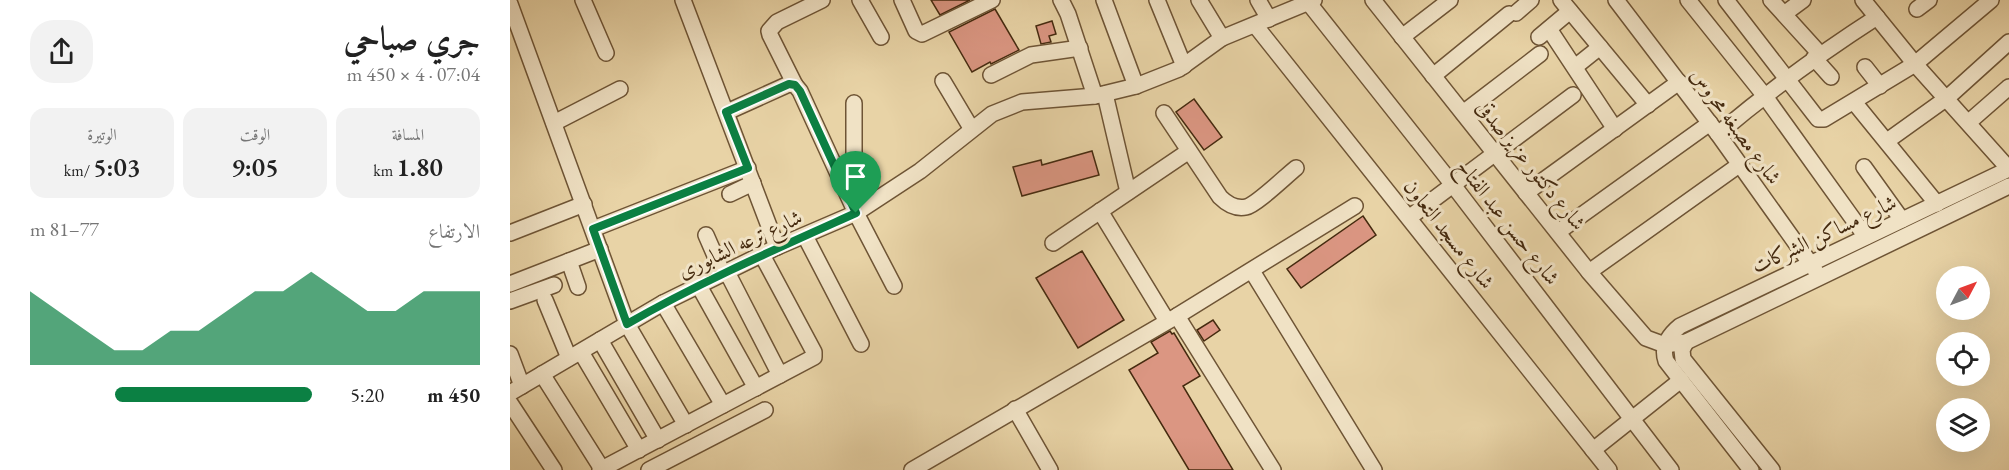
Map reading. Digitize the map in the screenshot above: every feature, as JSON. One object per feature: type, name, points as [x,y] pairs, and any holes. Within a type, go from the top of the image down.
[{"type":"street","points":[[583,0],[606,53]]},
{"type":"street","points":[[683,0],[777,247]]},
{"type":"street","points":[[822,0],[777,22],[769,30],[770,35],[860,210],[894,286]]},
{"type":"street","points":[[860,0],[881,37]]},
{"type":"street","points":[[902,0],[916,31],[922,34],[992,0]]},
{"type":"street","points":[[1061,0],[1100,95],[1128,192]]},
{"type":"street","points":[[1104,0],[1136,86]]},
{"type":"street","points":[[1157,0],[1184,66]]},
{"type":"street","points":[[1199,0],[1222,38]]},
{"type":"street","name":"شارع مسجد التعاون","points":[[1258,0],[1262,22],[1410,217],[1608,470]]},
{"type":"street","name":"شارع دكتور عزيز صدقى","points":[[1372,0],[1589,272],[1646,338],[1665,345]]},
{"type":"street","points":[[1402,37],[1450,0]]},
{"type":"street","points":[[1433,76],[1531,0]]},
{"type":"street","name":"شارع مصبغه محروس","points":[[1616,0],[1714,128],[1820,278]]},
{"type":"street","points":[[1688,0],[1764,95],[1866,237]]},
{"type":"street","points":[[1726,0],[1818,118],[1824,119],[1915,64],[1991,0]]},
{"type":"street","points":[[1771,0],[1817,56],[1831,77]]},
{"type":"street","points":[[1784,14],[1803,0]]},
{"type":"street","points":[[1863,0],[1915,64],[2009,169]]},
{"type":"street","name":"شارع ترعه الشابورى","points":[[516,390],[663,303],[777,247],[860,210],[920,171],[971,128],[992,114],[1022,102],[1100,95],[1136,86],[1184,66],[1222,38],[1312,1]]},
{"type":"street","name":"شارع حسن عبد الفتاح","points":[[1312,1],[1671,470]]},
{"type":"street","points":[[510,4],[627,324],[686,425]]},
{"type":"street","points":[[1615,129],[1575,67],[1544,33],[1566,5],[1648,105]]},
{"type":"street","points":[[1558,232],[1877,17]]},
{"type":"street","points":[[1887,141],[1947,98],[2009,42]]},
{"type":"street","points":[[1575,67],[1600,46]]},
{"type":"street","points":[[991,75],[1031,55],[1080,48]]},
{"type":"street","points":[[1463,113],[1540,54]]},
{"type":"street","points":[[1865,67],[1880,86]]},
{"type":"street","points":[[943,81],[971,128]]},
{"type":"street","points":[[1526,193],[1679,82]]},
{"type":"street","points":[[726,112],[789,84],[795,85]]},
{"type":"street","points":[[1969,122],[2009,87]]},
{"type":"street","points":[[554,123],[620,89]]},
{"type":"street","points":[[1410,217],[1573,95]]},
{"type":"street","points":[[1854,102],[1937,204]]},
{"type":"street","points":[[854,103],[854,183],[860,210]]},
{"type":"street","points":[[1164,113],[1220,197],[1235,207],[1250,206],[1296,168]]},
{"type":"street","points":[[1053,243],[1189,151]]},
{"type":"street","points":[[1589,272],[1739,165]]},
{"type":"street","points":[[1864,167],[1902,220]]},
{"type":"street","name":"شارع مساكن الشركات","points":[[1665,345],[1671,334],[1680,326],[2009,169]]},
{"type":"street","points":[[730,194],[750,176]]},
{"type":"street","points":[[593,229],[750,176]]},
{"type":"street","name":"شارع مساكن الشركات","points":[[1686,342],[2009,186]]},
{"type":"street","points":[[510,232],[584,204]]},
{"type":"street","points":[[912,470],[1172,319],[1355,206]]},
{"type":"street","points":[[1100,211],[1273,470]]},
{"type":"street","points":[[706,235],[780,375]]},
{"type":"street","points":[[805,236],[861,344]]},
{"type":"street","points":[[510,284],[600,249]]},
{"type":"street","points":[[542,374],[601,469],[812,359],[814,352],[762,255]]},
{"type":"street","points":[[569,261],[578,287]]},
{"type":"street","points":[[1252,271],[1374,470]]},
{"type":"street","points":[[510,301],[554,285]]},
{"type":"street","points":[[699,286],[756,388]]},
{"type":"street","points":[[545,300],[575,355],[639,450]]},
{"type":"street","points":[[663,303],[723,405]]},
{"type":"street","points":[[600,340],[658,440]]},
{"type":"street","points":[[1686,342],[1665,345],[1666,361],[1751,470]]},
{"type":"street","points":[[1686,342],[1682,350],[1683,359],[1772,470]]},
{"type":"street","points":[[510,354],[516,390]]},
{"type":"street","points":[[1593,450],[1681,380]]},
{"type":"street","points":[[510,403],[554,470]]},
{"type":"street","points":[[1014,409],[1050,470]]},
{"type":"street","points":[[649,470],[765,410]]},
{"type":"building","points":[[931,0],[970,0],[940,15]]},
{"type":"building","points":[[995,9],[1019,50],[972,72],[949,32]]},
{"type":"building","points":[[1052,21],[1056,34],[1049,36],[1051,42],[1041,44],[1036,26]]},
{"type":"building","points":[[1194,99],[1222,137],[1204,150],[1176,112]]},
{"type":"building","points":[[1092,151],[1099,175],[1022,196],[1013,167],[1041,160],[1042,165]]},
{"type":"building","points":[[1363,216],[1376,235],[1301,288],[1287,269]]},
{"type":"building","points":[[1082,251],[1124,320],[1078,348],[1036,278]]},
{"type":"building","points":[[1213,320],[1220,330],[1204,341],[1197,330]]},
{"type":"building","points":[[1170,331],[1174,333],[1200,376],[1183,386],[1233,470],[1189,470],[1129,370],[1158,353],[1151,342]]},
{"type":"route","points":[[789,84],[795,85],[800,91],[856,213],[777,247],[663,303],[627,324],[593,229],[748,168],[726,112],[789,84]]}]
